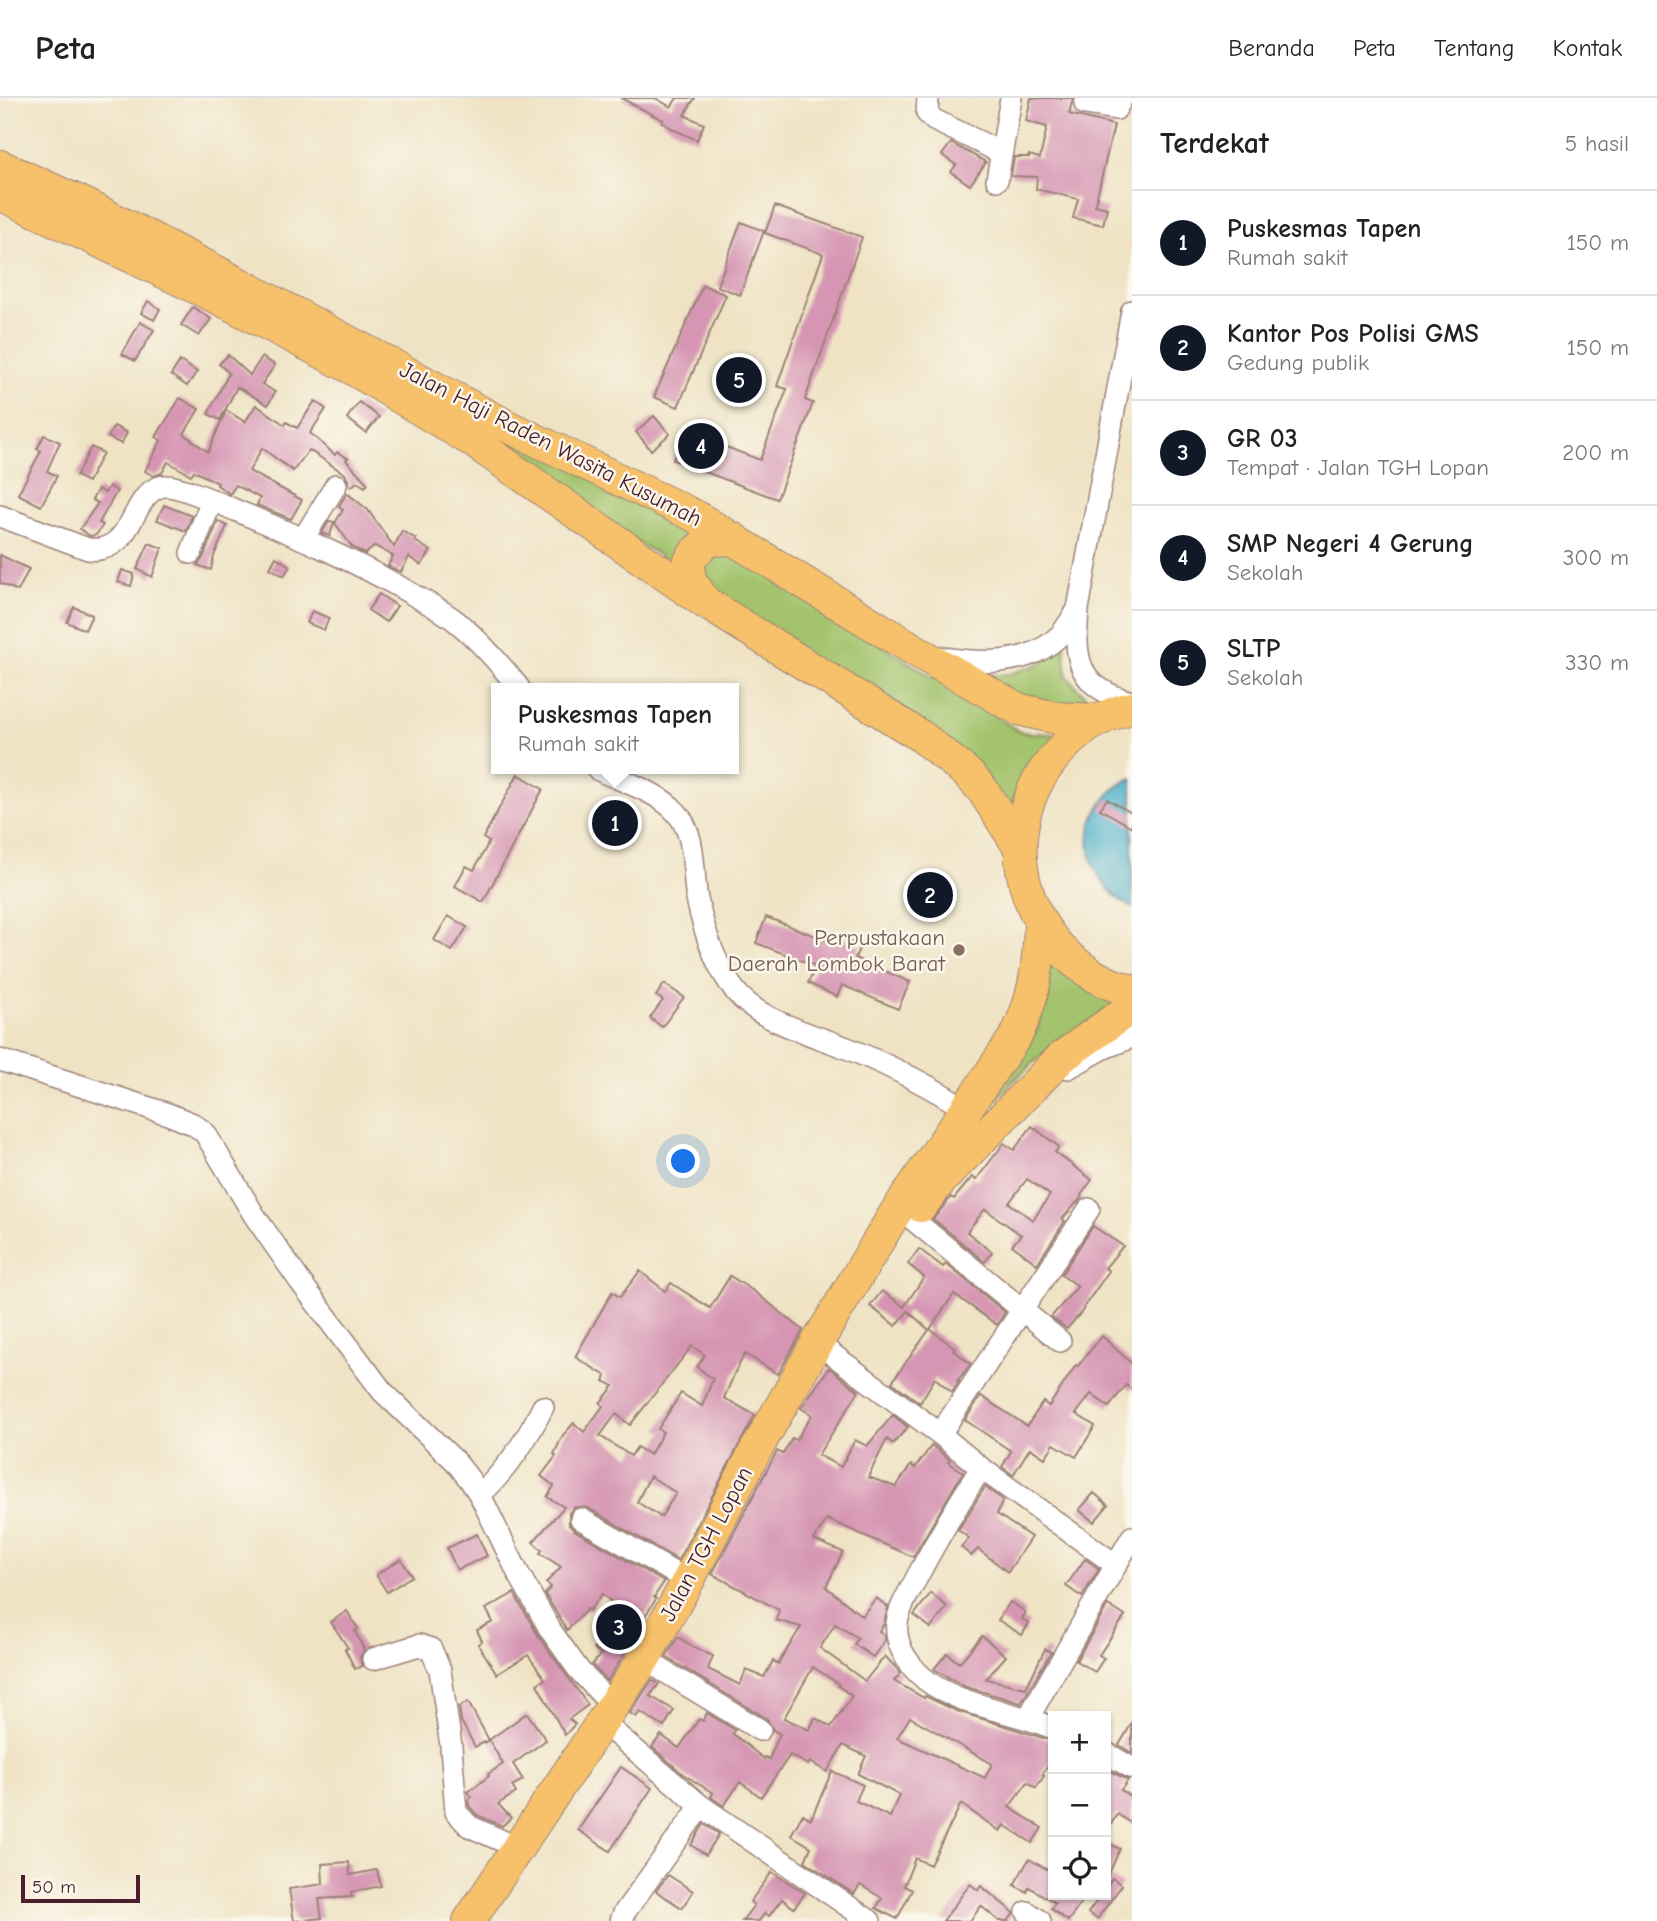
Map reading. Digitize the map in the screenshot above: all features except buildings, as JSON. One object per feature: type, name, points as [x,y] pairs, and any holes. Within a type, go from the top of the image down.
[{"type":"highway","name":"Jalan Haji Raden Wasita Kusumah","points":[[0,166],[77,215],[232,305],[348,366],[471,440],[706,603],[922,737],[982,789],[1020,848]]},
{"type":"highway","name":"Jalan Haji Raden Wasita Kusumah","points":[[0,194],[77,215],[370,351],[509,427],[695,516],[923,655],[1018,709],[1056,718],[1098,720]]},
{"type":"highway","points":[[706,603],[689,579],[689,562],[696,551],[710,540],[734,538]]},
{"type":"highway","points":[[1132,708],[1098,720],[1066,743],[1041,773],[1025,809],[1020,848],[1025,887],[1040,923],[1055,944],[1073,962],[1094,977],[1132,991]]},
{"type":"highway","points":[[843,1302],[911,1218],[967,1110],[1008,1049],[1031,1004],[1039,960],[1040,923]]},
{"type":"highway","points":[[843,1302],[934,1172],[1062,1057],[1132,1007]]},
{"type":"highway","name":"Jalan TGH Lopan","points":[[469,1921],[644,1659],[752,1458],[843,1302]]},
{"type":"street","points":[[929,98],[927,113],[934,120],[1000,152]]},
{"type":"street","points":[[997,180],[1011,98]]},
{"type":"street","points":[[1085,104],[1116,109],[1122,98]]},
{"type":"street","points":[[1132,311],[1078,609],[1076,645],[1082,671],[1099,689],[1114,698],[1132,702]]},
{"type":"street","points":[[303,538],[336,485]]},
{"type":"street","points":[[0,516],[88,549],[101,550],[118,540],[148,495],[157,488],[169,486],[212,500],[303,538],[389,581],[456,621],[515,683]]},
{"type":"street","points":[[191,553],[212,500]]},
{"type":"street","points":[[923,655],[985,662],[1021,657],[1050,643],[1061,633],[1078,609]]},
{"type":"street","points":[[607,774],[657,798],[681,818],[690,842],[704,928],[716,959],[735,991],[745,1002],[774,1019],[885,1065],[967,1110]]},
{"type":"street","points":[[1026,1091],[1104,1048],[1132,1037]]},
{"type":"street","points":[[0,1060],[168,1114],[201,1129],[299,1280],[382,1391],[455,1461],[480,1495],[517,1571],[551,1631],[608,1715],[701,1806],[870,1921]]},
{"type":"street","points":[[940,1434],[1089,1209]]},
{"type":"street","points":[[911,1218],[1060,1341]]},
{"type":"street","points":[[817,1343],[940,1434],[981,1468],[1116,1565]]},
{"type":"street","points":[[480,1495],[499,1477],[520,1450],[543,1407]]},
{"type":"street","points":[[981,1468],[931,1551],[899,1612],[898,1636],[910,1665],[932,1685],[1048,1726]]},
{"type":"street","points":[[581,1519],[688,1581]]},
{"type":"street","points":[[1028,1718],[1132,1537]]},
{"type":"street","points":[[373,1659],[419,1645],[429,1647],[434,1652],[444,1695],[456,1812],[469,1826],[516,1847]]},
{"type":"street","points":[[644,1659],[760,1730]]},
{"type":"street","points":[[1111,1756],[1132,1768]]},
{"type":"street","points":[[621,1921],[624,1913],[701,1806]]},
{"type":"green space","points":[[92,218],[707,526],[677,566]]},
{"type":"green space","points":[[722,545],[1020,732],[1061,735],[1025,765],[1011,807],[696,585],[702,550]]},
{"type":"green space","points":[[1064,641],[1067,676],[1093,705],[1043,716],[974,677],[1009,674],[1040,664]]},
{"type":"green space","points":[[1044,949],[1078,982],[1122,1000],[1052,1046],[1009,1085],[942,1164],[1038,1029]]},
{"type":"water","points":[[1132,778],[1132,908],[1107,888],[1092,861],[1089,846],[1094,816],[1116,788]]},
{"type":"place","name":"SLTP","points":[[739,380]]},
{"type":"place","name":"SMP Negeri 4 Gerung","points":[[701,446]]},
{"type":"place","name":"Puskesmas Tapen","points":[[615,823]]},
{"type":"place","name":"Kantor Pos Polisi GMS","points":[[930,895]]},
{"type":"place","name":"Perpustakaan Daerah Lombok Barat","points":[[959,950]]},
{"type":"place","name":"GR 03","points":[[619,1627]]}]
